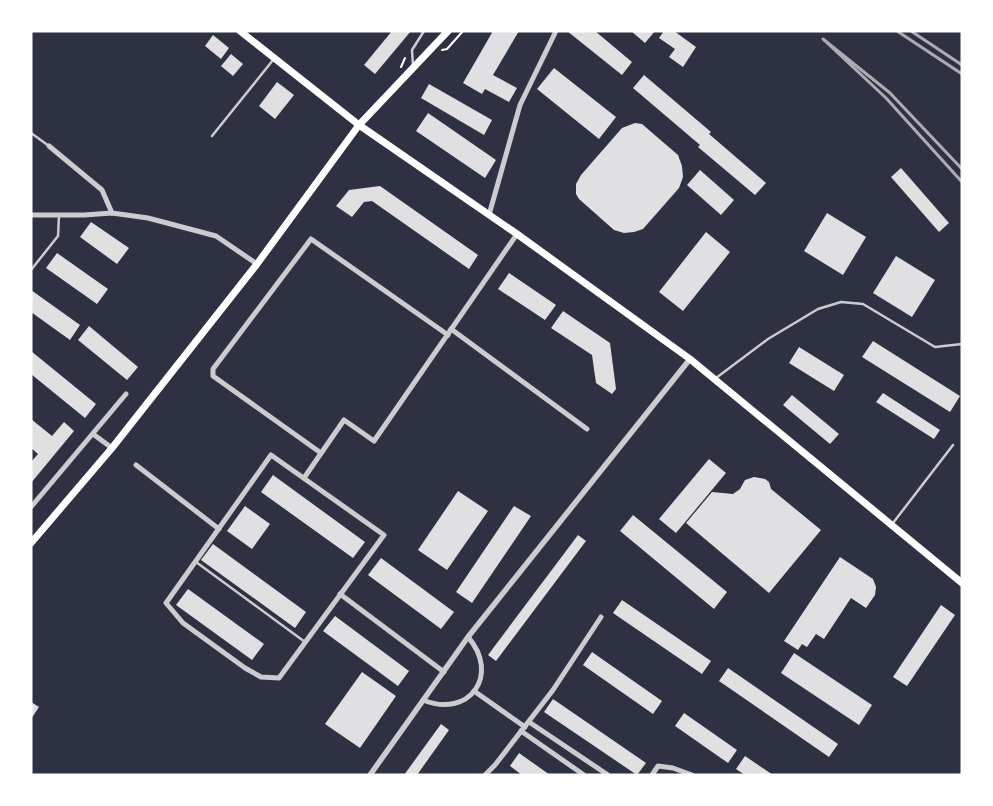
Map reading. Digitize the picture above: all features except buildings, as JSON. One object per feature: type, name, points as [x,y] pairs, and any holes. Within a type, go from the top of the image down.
[{"type":"main road","points":[[240,31],[360,125],[517,234],[690,358],[962,583]]},
{"type":"main road","points":[[31,542],[112,448],[257,264],[360,125],[448,31]]},
{"type":"street","points":[[489,215],[520,104],[556,31]]},
{"type":"street","points":[[49,146],[102,190],[112,213]]},
{"type":"street","points":[[31,215],[59,216],[112,213],[148,218],[216,236],[257,264]]},
{"type":"street","points":[[304,478],[344,420],[374,441],[517,234]]},
{"type":"street","points":[[321,453],[213,376],[213,369],[311,239],[448,334]]},
{"type":"street","points":[[451,329],[587,429]]},
{"type":"street","points":[[370,775],[468,637],[690,358]]},
{"type":"street","points":[[31,507],[126,394]]},
{"type":"street","points":[[93,434],[112,448]]},
{"type":"street","points":[[272,455],[384,535],[279,678],[261,677],[245,668],[183,623],[166,603],[219,529],[272,455]]},
{"type":"street","points":[[136,466],[219,529]]},
{"type":"street","points":[[340,594],[444,672]]},
{"type":"street","points":[[485,775],[495,765],[553,690],[601,617]]},
{"type":"street","points":[[423,700],[435,705],[448,706],[460,702],[479,685],[482,659],[477,647],[468,637]]},
{"type":"street","points":[[474,691],[525,726],[608,775]]},
{"type":"street","points":[[525,726],[584,775]]},
{"type":"street","points":[[652,775],[658,766],[673,768],[692,775]]},
{"type":"lane","points":[[412,69],[412,50],[424,31]]},
{"type":"lane","points":[[212,136],[274,58]]},
{"type":"lane","points":[[31,133],[49,146]]},
{"type":"lane","points":[[31,270],[58,236],[59,216]]},
{"type":"lane","points":[[715,379],[768,339],[818,308],[841,302],[863,304],[935,346],[962,344]]},
{"type":"lane","points":[[892,524],[953,445]]},
{"type":"lane","points":[[196,562],[305,642]]},
{"type":"railway","points":[[897,31],[962,74]]},
{"type":"railway","points":[[911,31],[962,65]]},
{"type":"railway","points":[[962,169],[890,93],[823,39],[886,98],[962,182]]}]
